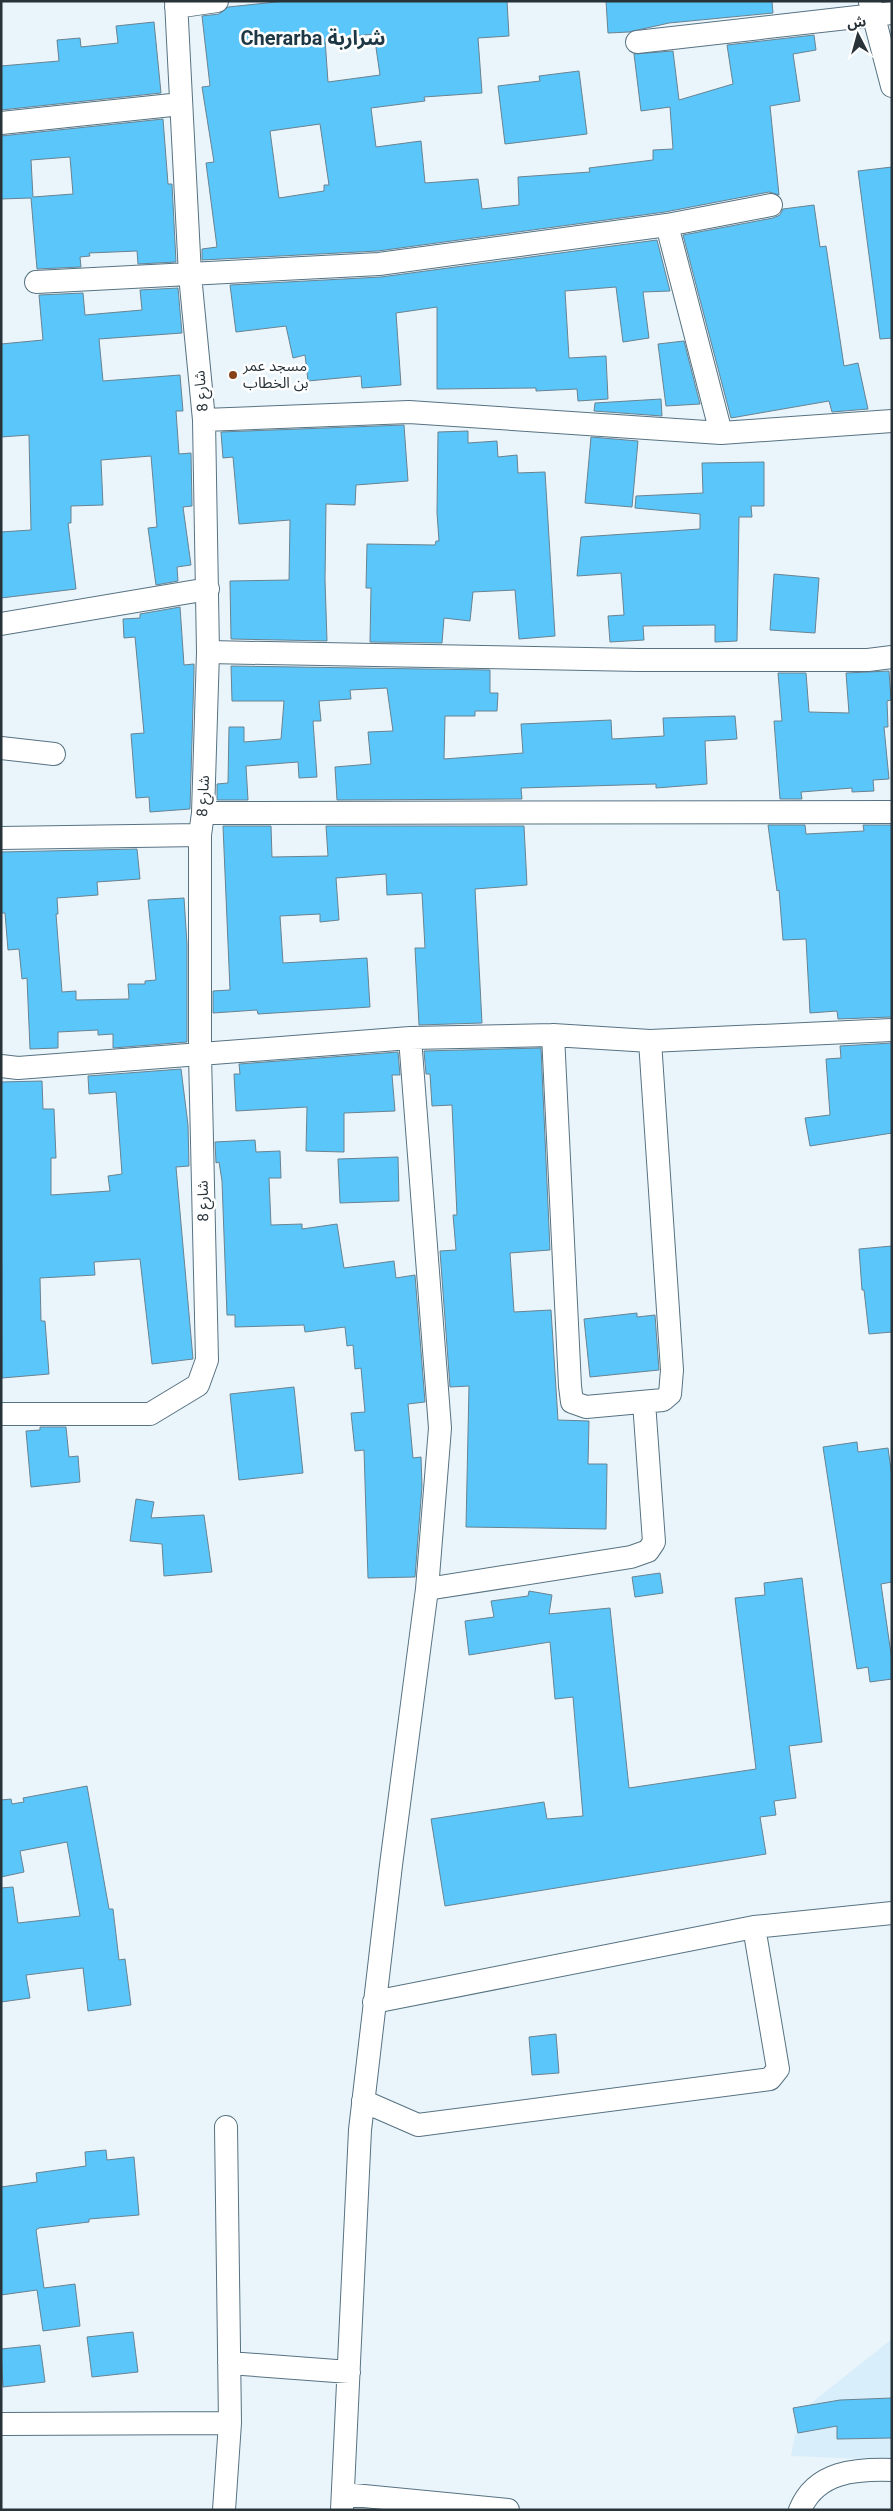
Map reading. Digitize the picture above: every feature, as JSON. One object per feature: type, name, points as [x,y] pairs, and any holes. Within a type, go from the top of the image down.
[{"type":"street","points":[[176,4],[217,1]]},
{"type":"street","name":"شارع 8","points":[[1,1414],[150,1414],[198,1385],[206,1360],[200,1054],[202,824],[208,652],[208,589],[204,420],[190,274],[176,4]]},
{"type":"street","points":[[637,42],[878,10],[892,86]]},
{"type":"street","points":[[1,123],[181,104]]},
{"type":"street","points":[[36,282],[379,264],[667,225],[770,205]]},
{"type":"street","points":[[667,225],[720,433]]},
{"type":"street","points":[[204,420],[409,412],[720,433],[892,421]]},
{"type":"street","points":[[1,624],[208,589]]},
{"type":"street","points":[[208,652],[639,660],[868,660],[892,657]]},
{"type":"street","points":[[1,748],[54,754]]},
{"type":"street","points":[[1,838],[202,824],[892,812]]},
{"type":"street","points":[[1,1066],[18,1068],[410,1038],[553,1035],[650,1041],[892,1030]]},
{"type":"street","points":[[553,1035],[572,1402],[586,1407],[663,1400],[670,1394],[672,1370],[650,1041]]},
{"type":"street","points":[[410,1038],[440,1428],[427,1588],[374,2002],[360,2130],[342,2502],[508,2510]]},
{"type":"street","points":[[427,1588],[631,1557],[648,1551],[654,1542],[644,1402]]},
{"type":"street","points":[[374,2002],[754,1927],[892,1913]]},
{"type":"street","points":[[363,2101],[418,2125],[770,2079],[778,2069],[754,1927]]},
{"type":"street","points":[[224,2510],[230,2423],[226,2127]]},
{"type":"street","points":[[229,2363],[349,2372]]},
{"type":"street","points":[[1,2424],[230,2423]]},
{"type":"street","points":[[800,2510],[810,2494],[821,2483],[835,2475],[850,2471],[892,2470]]},
{"type":"shaded area","points":[[892,2339],[892,2460],[791,2456],[800,2412]]},
{"type":"building","points":[[286,1],[507,1],[509,36],[478,38],[482,93],[424,97],[425,101],[371,108],[376,147],[421,141],[425,183],[478,179],[482,209],[519,205],[518,177],[590,172],[589,168],[653,160],[653,150],[673,149],[670,107],[641,111],[634,54],[673,51],[679,100],[733,84],[727,45],[814,35],[816,50],[793,54],[800,101],[770,106],[779,195],[769,192],[665,212],[378,251],[202,260],[202,249],[217,247],[206,163],[214,162],[202,87],[210,86],[202,16],[219,14],[228,7]],"holes":[[[374,34],[380,75],[328,82],[325,39]],[[320,124],[329,185],[324,185],[324,191],[279,198],[270,131]]]},
{"type":"building","points":[[606,1],[772,1],[773,13],[669,23],[629,32],[608,33]]},
{"type":"building","points":[[154,22],[161,93],[1,110],[1,66],[59,61],[57,40],[80,38],[81,47],[118,43],[116,26]]},
{"type":"building","points":[[579,71],[587,134],[505,144],[498,86],[540,81],[539,76]]},
{"type":"building","points":[[163,119],[168,184],[172,184],[176,262],[138,264],[137,251],[89,253],[90,256],[80,257],[81,267],[37,269],[31,198],[1,199],[1,136]],"holes":[[[70,157],[73,194],[33,197],[31,160]]]},
{"type":"building","points":[[892,167],[892,338],[880,339],[858,171]]},
{"type":"building","points":[[814,205],[820,247],[826,246],[844,366],[858,363],[868,409],[832,412],[829,401],[731,418],[683,235],[773,218],[780,215],[783,209]]},
{"type":"building","points":[[657,240],[670,291],[643,292],[649,338],[623,342],[616,287],[565,291],[569,358],[606,356],[608,399],[578,401],[577,389],[536,391],[536,388],[437,389],[437,307],[396,313],[401,385],[362,388],[361,376],[308,381],[305,355],[293,358],[286,326],[236,332],[230,285],[381,277]]},
{"type":"building","points":[[178,288],[182,333],[99,339],[103,381],[180,375],[183,411],[176,411],[179,454],[191,453],[192,506],[183,507],[191,565],[177,567],[178,581],[156,585],[148,528],[157,527],[151,456],[101,460],[103,505],[71,506],[71,523],[68,523],[76,589],[1,598],[1,532],[31,530],[29,435],[1,437],[1,344],[43,340],[39,295],[83,293],[85,315],[142,310],[140,290]]},
{"type":"building","points":[[684,341],[700,404],[666,406],[658,344]]},
{"type":"building","points":[[661,399],[662,416],[594,411],[595,403]]},
{"type":"building","points":[[404,425],[408,481],[356,485],[355,505],[326,504],[325,580],[327,641],[231,639],[230,581],[289,580],[290,520],[239,524],[233,457],[223,458],[221,432]]},
{"type":"building","points":[[468,431],[468,443],[497,441],[498,457],[517,455],[518,473],[545,472],[555,636],[519,639],[515,590],[473,592],[470,621],[444,618],[442,643],[370,642],[371,588],[366,588],[367,544],[435,545],[436,541],[439,541],[437,513],[438,432]]},
{"type":"building","points":[[591,437],[638,441],[632,507],[585,503]]},
{"type":"building","points":[[764,462],[764,506],[751,506],[752,517],[739,517],[737,641],[715,642],[715,625],[643,626],[644,640],[610,642],[608,616],[624,615],[621,573],[577,576],[581,537],[700,529],[700,514],[635,508],[636,496],[703,493],[702,463]]},
{"type":"building","points":[[774,574],[819,578],[815,633],[770,630]]},
{"type":"building","points":[[180,607],[184,665],[194,664],[190,809],[150,812],[149,797],[136,798],[131,734],[144,733],[135,637],[124,638],[123,619],[140,618],[140,614]]},
{"type":"building","points":[[231,666],[490,670],[490,693],[498,693],[497,711],[475,711],[475,716],[445,716],[444,759],[523,753],[521,724],[611,720],[612,739],[664,736],[663,718],[735,716],[737,739],[705,741],[707,784],[656,788],[656,784],[521,788],[522,799],[337,800],[335,767],[371,764],[368,732],[393,731],[387,688],[350,690],[351,699],[319,701],[321,721],[313,721],[317,777],[299,778],[298,762],[246,766],[248,800],[217,800],[217,784],[228,783],[229,727],[244,727],[244,742],[281,739],[284,701],[232,701]]},
{"type":"building","points":[[889,671],[891,700],[887,701],[888,727],[884,727],[889,779],[873,780],[874,791],[852,792],[852,788],[801,792],[802,799],[780,799],[774,721],[782,721],[778,673],[806,673],[809,712],[849,713],[846,673]]},
{"type":"building","points":[[768,825],[805,825],[806,834],[864,831],[863,825],[892,825],[892,1017],[838,1019],[837,1011],[810,1013],[806,939],[783,940],[779,890],[777,891]]},
{"type":"building","points":[[223,826],[271,826],[272,857],[328,856],[326,826],[524,826],[527,885],[475,889],[482,1023],[419,1025],[415,948],[425,948],[422,893],[387,895],[386,874],[336,878],[339,920],[320,922],[320,914],[280,916],[283,963],[367,958],[370,1007],[258,1014],[257,1010],[213,1013],[213,991],[230,990]]},
{"type":"building","points":[[137,849],[140,879],[97,882],[98,895],[57,898],[58,914],[56,914],[62,992],[76,991],[76,1000],[129,999],[128,984],[145,984],[145,981],[156,980],[148,900],[184,898],[187,944],[187,1042],[113,1048],[113,1034],[98,1035],[98,1030],[58,1032],[58,1048],[30,1049],[27,978],[22,979],[19,949],[8,950],[5,913],[1,913],[1,852]]},
{"type":"building","points":[[892,1043],[892,1133],[810,1146],[805,1118],[830,1115],[826,1059],[841,1058],[840,1046]]},
{"type":"building","points":[[541,1048],[550,1250],[510,1253],[514,1312],[551,1310],[558,1420],[589,1421],[588,1464],[607,1464],[606,1529],[466,1527],[469,1386],[450,1387],[440,1251],[456,1250],[453,1215],[457,1215],[452,1105],[432,1106],[430,1074],[426,1074],[424,1051]]},
{"type":"building","points":[[398,1052],[400,1075],[392,1075],[395,1111],[344,1113],[344,1152],[306,1151],[307,1107],[236,1111],[234,1074],[240,1074],[239,1064]]},
{"type":"building","points":[[181,1069],[188,1125],[189,1166],[176,1167],[193,1359],[152,1364],[140,1259],[94,1262],[95,1275],[40,1278],[41,1321],[45,1321],[49,1374],[2,1378],[1,1082],[42,1081],[43,1109],[54,1109],[56,1158],[51,1158],[51,1195],[110,1191],[108,1176],[122,1174],[116,1092],[89,1094],[88,1076]]},
{"type":"building","points":[[255,1140],[256,1152],[280,1151],[281,1178],[269,1178],[271,1225],[302,1224],[302,1229],[337,1224],[344,1268],[394,1261],[396,1278],[415,1275],[425,1402],[408,1404],[413,1458],[421,1457],[422,1486],[415,1577],[368,1578],[364,1450],[355,1451],[351,1413],[365,1412],[361,1368],[355,1369],[353,1345],[347,1346],[345,1327],[305,1332],[304,1325],[235,1327],[235,1315],[227,1315],[222,1181],[219,1162],[216,1163],[215,1142]]},
{"type":"building","points":[[398,1157],[399,1201],[340,1203],[338,1159]]},
{"type":"building","points":[[892,1246],[892,1332],[869,1334],[864,1290],[862,1290],[859,1249]]},
{"type":"building","points":[[637,1313],[637,1317],[655,1315],[659,1370],[590,1377],[584,1319]]},
{"type":"building","points":[[294,1387],[303,1473],[239,1480],[230,1394]]},
{"type":"building","points":[[40,1427],[66,1427],[69,1457],[78,1456],[80,1482],[31,1487],[26,1431],[40,1430]]},
{"type":"building","points":[[857,1442],[858,1452],[888,1448],[892,1477],[892,1582],[881,1584],[892,1661],[892,1679],[870,1682],[868,1667],[857,1669],[823,1447]]},
{"type":"building","points":[[136,1499],[154,1502],[151,1518],[204,1515],[212,1572],[164,1576],[162,1544],[130,1541]]},
{"type":"building","points":[[660,1573],[663,1593],[635,1597],[632,1577]]},
{"type":"building","points":[[802,1578],[822,1742],[789,1746],[796,1798],[774,1801],[776,1815],[760,1817],[766,1854],[445,1906],[431,1819],[544,1802],[547,1819],[583,1816],[573,1697],[555,1699],[550,1642],[469,1655],[465,1621],[494,1617],[491,1601],[528,1596],[529,1591],[552,1595],[549,1614],[610,1608],[629,1788],[756,1769],[735,1598],[765,1595],[764,1583]]},
{"type":"building","points":[[87,1786],[109,1909],[113,1909],[119,1960],[125,1959],[131,2005],[88,2011],[83,1968],[26,1975],[30,1998],[1,2002],[1,1888],[13,1887],[18,1923],[80,1916],[67,1842],[20,1851],[24,1872],[1,1877],[1,1800],[11,1799],[12,1804],[24,1802],[23,1798]]},
{"type":"building","points":[[556,2034],[559,2073],[532,2075],[529,2037]]},
{"type":"building","points":[[106,2150],[107,2160],[134,2157],[139,2215],[89,2219],[89,2222],[39,2228],[36,2230],[44,2288],[75,2284],[80,2326],[43,2331],[37,2290],[1,2295],[1,2187],[37,2182],[36,2173],[86,2166],[85,2152]]},
{"type":"building","points":[[133,2332],[138,2372],[92,2377],[87,2337]]},
{"type":"building","points":[[40,2345],[45,2382],[3,2387],[1,2349]]},
{"type":"building","points":[[892,2398],[892,2438],[837,2439],[837,2426],[798,2433],[793,2408],[840,2400]]},
{"type":"place","name":"مسجد عمر بن الخطاب","points":[[233,375]]},
{"type":"district","name":"Cherarba شراربة","points":[[313,38]]}]
